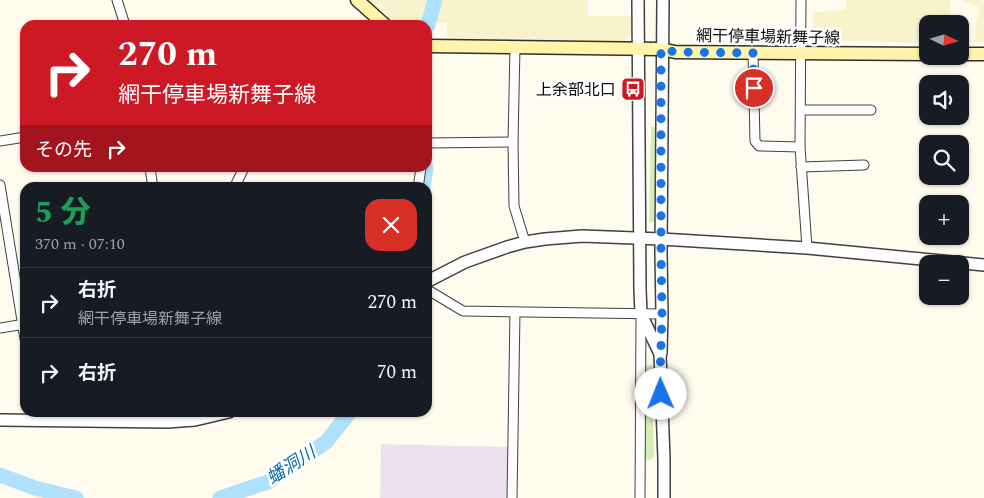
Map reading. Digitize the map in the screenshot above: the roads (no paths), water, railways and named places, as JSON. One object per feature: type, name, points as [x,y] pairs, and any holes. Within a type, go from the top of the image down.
[{"type":"main road","points":[[357,0],[379,20]]},
{"type":"main road","name":"網干停車場新舞子線","points":[[432,46],[661,49],[675,52],[919,54]]},
{"type":"main road","points":[[969,54],[984,54]]},
{"type":"street","points":[[117,0],[123,20]]},
{"type":"street","points":[[638,0],[639,239],[642,314],[640,498]]},
{"type":"street","points":[[660,377],[662,314],[661,49],[663,0]]},
{"type":"street","points":[[801,0],[800,147],[807,248]]},
{"type":"street","points":[[516,47],[513,142],[514,206],[524,242]]},
{"type":"street","points":[[753,53],[755,140],[759,146],[800,147]]},
{"type":"street","points":[[801,110],[872,110]]},
{"type":"street","points":[[0,141],[20,138]]},
{"type":"street","points":[[432,143],[513,142]]},
{"type":"street","points":[[802,167],[864,166]]},
{"type":"street","points":[[0,186],[20,301]]},
{"type":"street","points":[[432,285],[465,262],[490,252],[524,242],[582,236],[807,248],[984,265]]},
{"type":"street","points":[[432,291],[463,311],[662,314]]},
{"type":"street","points":[[512,498],[515,312]]},
{"type":"street","points":[[642,314],[660,354],[664,498]]},
{"type":"street","points":[[0,328],[20,325]]},
{"type":"street","points":[[0,420],[28,417]]},
{"type":"street","points":[[59,417],[167,422],[208,417]]},
{"type":"waterway","name":"蟠洞川","points":[[429,20],[435,0]]},
{"type":"waterway","name":"蟠洞川","points":[[424,182],[425,172]]},
{"type":"waterway","name":"蟠洞川","points":[[220,498],[268,482],[326,442],[346,417]]},
{"type":"waterway","name":"蟠洞川","points":[[0,475],[35,488],[76,498]]},
{"type":"place","name":"上余部北口","points":[[633,89]]}]
